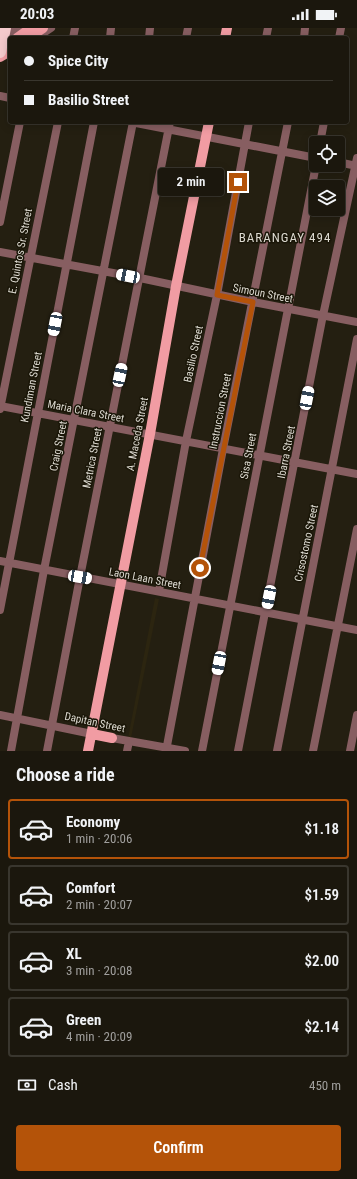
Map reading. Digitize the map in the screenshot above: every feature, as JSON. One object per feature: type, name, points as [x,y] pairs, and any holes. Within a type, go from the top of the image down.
[{"type":"highway","points":[[0,50],[5,28]]},
{"type":"main road","points":[[20,36],[31,28]]},
{"type":"main road","points":[[31,36],[43,28]]},
{"type":"main road","points":[[0,50],[8,44]]},
{"type":"main road","name":"A. Maceda Street","points":[[88,751],[150,434],[176,286],[209,124]]},
{"type":"main road","name":"Dapitan Street","points":[[92,734],[112,738]]},
{"type":"street","points":[[0,34],[8,35],[18,28]]},
{"type":"street","points":[[39,36],[51,28]]},
{"type":"street","points":[[0,222],[20,124]]},
{"type":"street","name":"E. Quintos Sr. Street","points":[[0,407],[58,124]]},
{"type":"street","name":"Kundiman Street","points":[[0,610],[94,124]]},
{"type":"street","name":"Craig Street","points":[[11,751],[44,570],[132,124]]},
{"type":"street","points":[[157,124],[169,125],[206,137],[309,157]]},
{"type":"street","name":"Basilio Street","points":[[159,591],[186,441],[217,295],[249,124]]},
{"type":"street","name":"Instruccion Street","points":[[166,749],[223,448],[288,124]]},
{"type":"street","points":[[321,136],[324,124]]},
{"type":"street","name":"Metrica Street","points":[[47,751],[169,125]]},
{"type":"street","points":[[345,162],[357,163]]},
{"type":"street","name":"Ibarra Street","points":[[238,751],[323,315],[357,163]]},
{"type":"street","name":"Sisa Street","points":[[202,751],[315,172]]},
{"type":"street","name":"Simoun Street","points":[[0,252],[140,278],[217,295],[357,322]]},
{"type":"street","name":"Crisostomo Street","points":[[277,751],[357,339]]},
{"type":"street","name":"Maria Clara Street","points":[[0,407],[357,474]]},
{"type":"street","points":[[313,751],[357,530]]},
{"type":"street","name":"Laon Laan Street","points":[[0,561],[357,630]]},
{"type":"street","points":[[350,751],[357,715]]},
{"type":"street","name":"Dapitan Street","points":[[0,716],[92,734]]},
{"type":"street","name":"Dapitan Street","points":[[112,738],[166,749],[185,751]]},
{"type":"street","points":[[127,751],[129,741]]},
{"type":"shaded area","points":[[155,598],[159,599],[131,738],[128,738]]},
{"type":"district","name":"BARANGAY 494","points":[[285,237]]},
{"type":"route","points":[[200,568],[253,302],[217,295],[238,182]]}]
